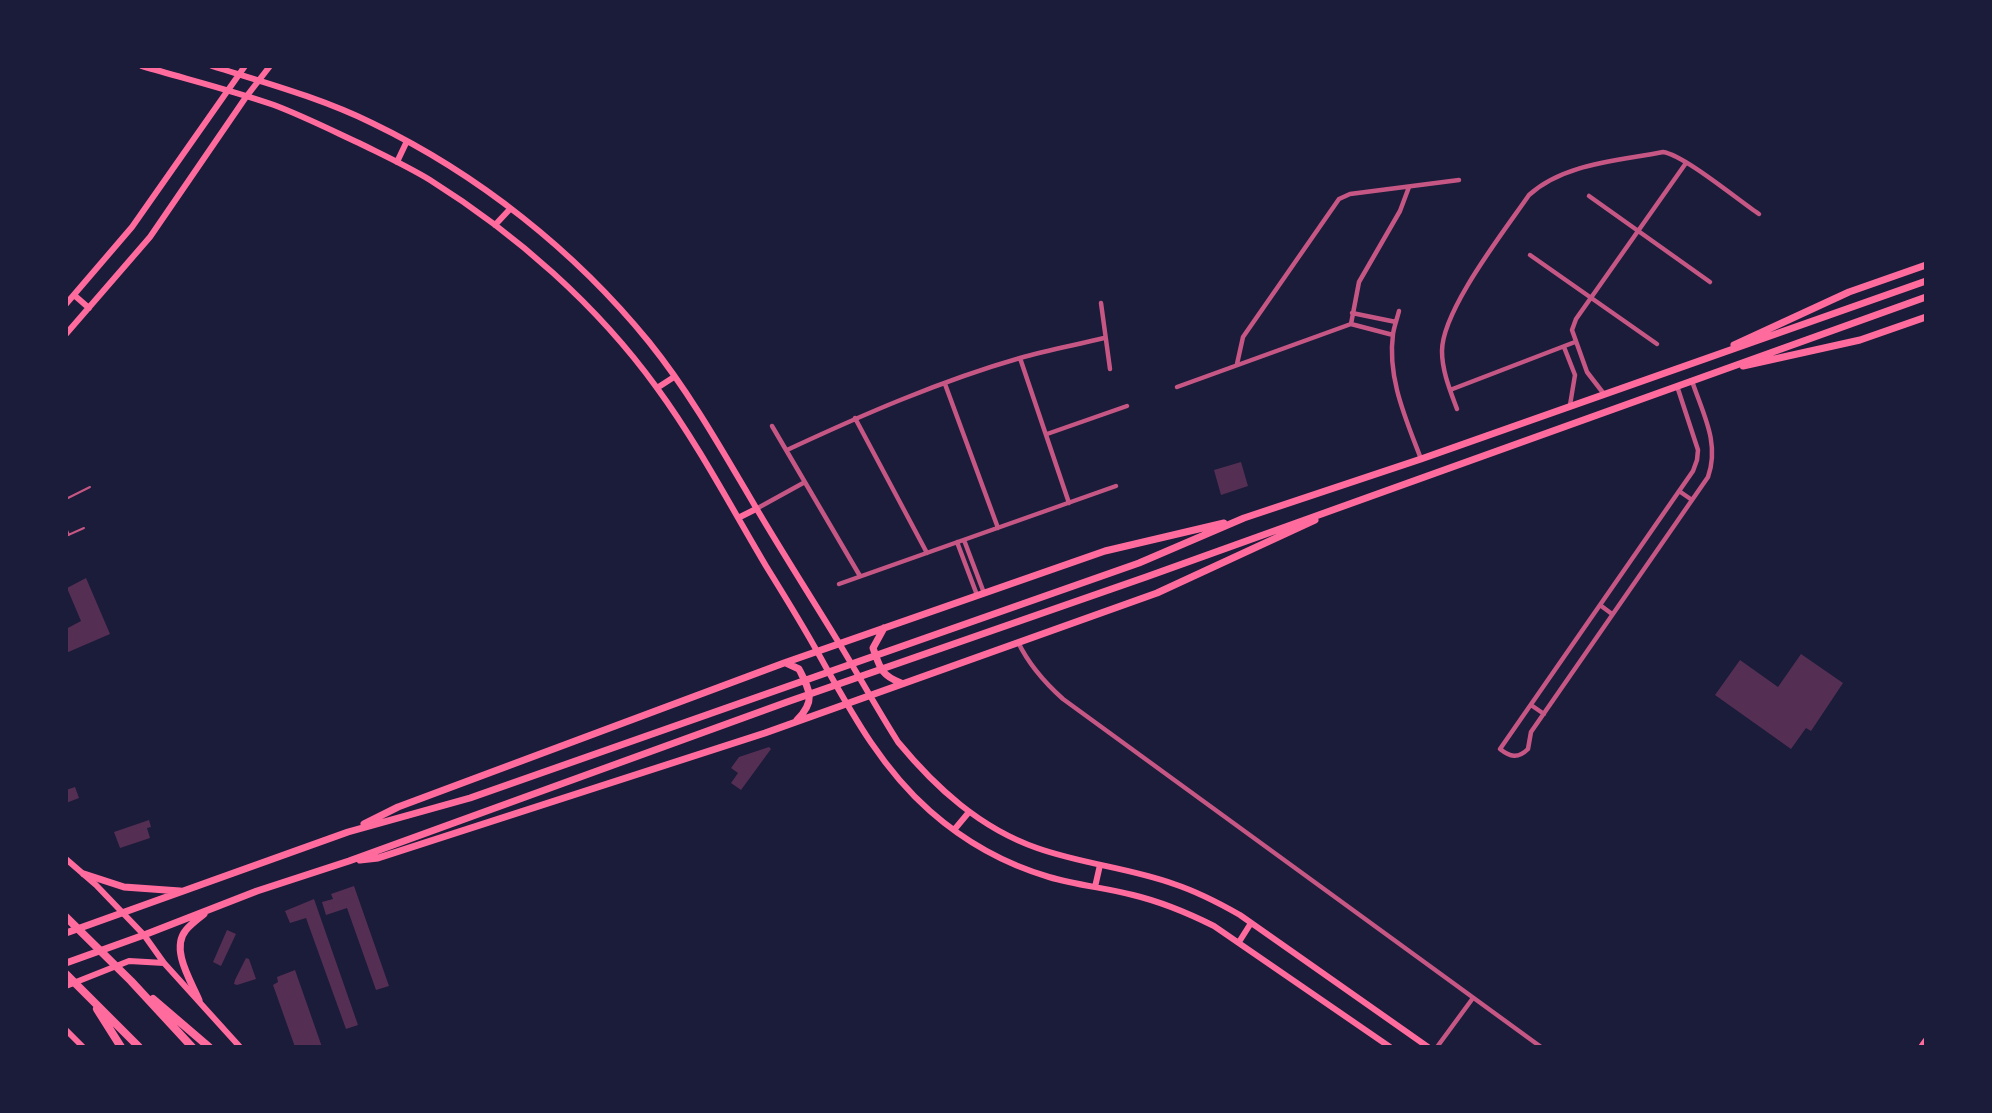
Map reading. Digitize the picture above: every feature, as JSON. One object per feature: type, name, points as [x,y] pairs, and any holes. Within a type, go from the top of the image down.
[{"type":"highway","points":[[1690,364],[1849,292],[1926,265]]},
{"type":"highway","points":[[66,933],[348,832],[470,798],[781,689],[1139,563],[1244,518],[1421,459],[1926,281]]},
{"type":"highway","points":[[66,963],[257,891],[349,861],[787,702],[1146,577],[1926,297]]},
{"type":"highway","points":[[1712,373],[1860,339],[1926,317]]},
{"type":"highway","points":[[349,861],[378,858],[552,803],[795,722],[1157,593],[1356,500]]},
{"type":"highway","points":[[348,832],[398,807],[784,663],[980,594],[1105,551],[1244,518]]},
{"type":"highway","points":[[884,628],[873,648],[882,673],[901,683]]},
{"type":"highway","points":[[784,663],[799,669],[808,687],[810,700],[807,710],[795,722]]},
{"type":"highway","points":[[84,874],[124,887],[183,891]]},
{"type":"highway","points":[[199,1000],[182,958],[180,946],[186,930],[208,910]]},
{"type":"highway","points":[[66,917],[131,981],[192,1047]]},
{"type":"highway","points":[[66,974],[139,1047]]},
{"type":"highway","points":[[131,981],[209,1047]]},
{"type":"highway","points":[[88,995],[121,1047]]},
{"type":"main road","points":[[142,66],[275,106],[340,134],[427,178],[495,225],[532,255],[602,321],[657,388],[685,429],[878,754],[902,784],[954,830],[983,849],[1049,877],[1132,895],[1188,913],[1239,942],[1390,1047]]},
{"type":"main road","points":[[212,66],[329,105],[407,141],[442,161],[510,208],[600,287],[650,343],[711,431],[898,742],[947,795],[1006,835],[1037,848],[1173,883],[1208,897],[1251,923],[1428,1047]]},
{"type":"main road","points":[[66,303],[132,227],[245,66]]},
{"type":"main road","points":[[66,334],[150,237],[246,97],[270,66]]},
{"type":"main road","points":[[397,162],[407,141]]},
{"type":"main road","points":[[495,225],[510,208]]},
{"type":"main road","points":[[70,296],[89,308]]},
{"type":"main road","points":[[657,388],[674,377]]},
{"type":"main road","points":[[738,518],[756,509]]},
{"type":"main road","points":[[954,830],[969,812]]},
{"type":"main road","points":[[66,859],[124,913],[144,935],[164,963],[240,1047]]},
{"type":"main road","points":[[1095,887],[1100,865]]},
{"type":"main road","points":[[1239,942],[1251,923]]},
{"type":"main road","points":[[66,986],[129,961],[164,963]]},
{"type":"main road","points":[[66,1030],[84,1047]]},
{"type":"main road","points":[[1921,1047],[1926,1040]]},
{"type":"street","points":[[1457,409],[1446,380],[1442,350],[1450,319],[1486,257],[1529,195],[1538,186],[1556,176],[1574,170],[1663,152],[1670,153],[1686,163],[1759,214]]},
{"type":"street","points":[[1604,394],[1593,381],[1584,363],[1572,330],[1576,319],[1686,163]]},
{"type":"street","points":[[1237,364],[1243,337],[1339,199],[1350,194],[1459,180]]},
{"type":"street","points":[[1351,324],[1359,282],[1400,211],[1409,187]]},
{"type":"street","points":[[1589,196],[1710,282]]},
{"type":"street","points":[[1530,255],[1657,344]]},
{"type":"street","points":[[1101,303],[1110,369]]},
{"type":"street","points":[[1399,311],[1393,335],[1392,358],[1396,388],[1421,459]]},
{"type":"street","points":[[1352,313],[1396,322]]},
{"type":"street","points":[[1176,387],[1351,324],[1393,335]]},
{"type":"street","points":[[787,450],[855,418],[1020,357],[1104,338]]},
{"type":"street","points":[[1450,390],[1575,342]]},
{"type":"street","points":[[1564,347],[1575,375],[1570,405]]},
{"type":"street","points":[[1020,357],[1068,503]]},
{"type":"street","points":[[1573,369],[1584,363]]},
{"type":"street","points":[[1677,386],[1698,450],[1693,471],[1500,749],[1512,756],[1523,754],[1530,744],[1531,732],[1708,477],[1713,450],[1691,380]]},
{"type":"street","points":[[945,384],[998,528]]},
{"type":"street","points":[[1047,434],[1127,406]]},
{"type":"street","points":[[855,418],[927,553]]},
{"type":"street","points":[[772,426],[860,576]]},
{"type":"street","points":[[756,509],[805,482]]},
{"type":"street","points":[[839,584],[1116,486]]},
{"type":"street","points":[[1680,491],[1692,500]]},
{"type":"street","points":[[964,540],[980,594]]},
{"type":"street","points":[[957,542],[980,594]]},
{"type":"street","points":[[1600,605],[1612,614]]},
{"type":"street","points":[[1018,642],[1027,661],[1047,685],[1063,699],[1541,1047]]},
{"type":"street","points":[[1531,705],[1544,714]]},
{"type":"street","points":[[1437,1047],[1473,998]]},
{"type":"lane","points":[[66,499],[90,487]]},
{"type":"lane","points":[[66,528],[67,535],[84,528]]},
{"type":"building","points":[[1241,462],[1248,486],[1221,495],[1214,470]]},
{"type":"building","points":[[86,578],[110,634],[66,653],[66,629],[81,621],[67,588]]},
{"type":"building","points":[[1801,654],[1843,683],[1811,731],[1806,728],[1791,749],[1715,695],[1740,660],[1778,687]]},
{"type":"building","points":[[769,747],[771,749],[741,790],[731,783],[738,773],[731,768],[739,757]]},
{"type":"building","points":[[75,787],[79,798],[66,803],[66,790]]},
{"type":"building","points":[[149,820],[151,827],[147,828],[150,838],[120,848],[114,832]]},
{"type":"building","points":[[354,886],[389,986],[376,990],[347,908],[326,915],[322,902],[333,899],[331,894]]},
{"type":"building","points":[[314,899],[358,1025],[346,1029],[306,918],[290,923],[285,911]]},
{"type":"building","points":[[227,930],[236,934],[221,966],[213,962]]},
{"type":"building","points":[[246,958],[249,959],[256,979],[234,984],[235,980]]},
{"type":"building","points":[[295,970],[322,1047],[295,1047],[273,985],[278,982],[277,977]]}]
